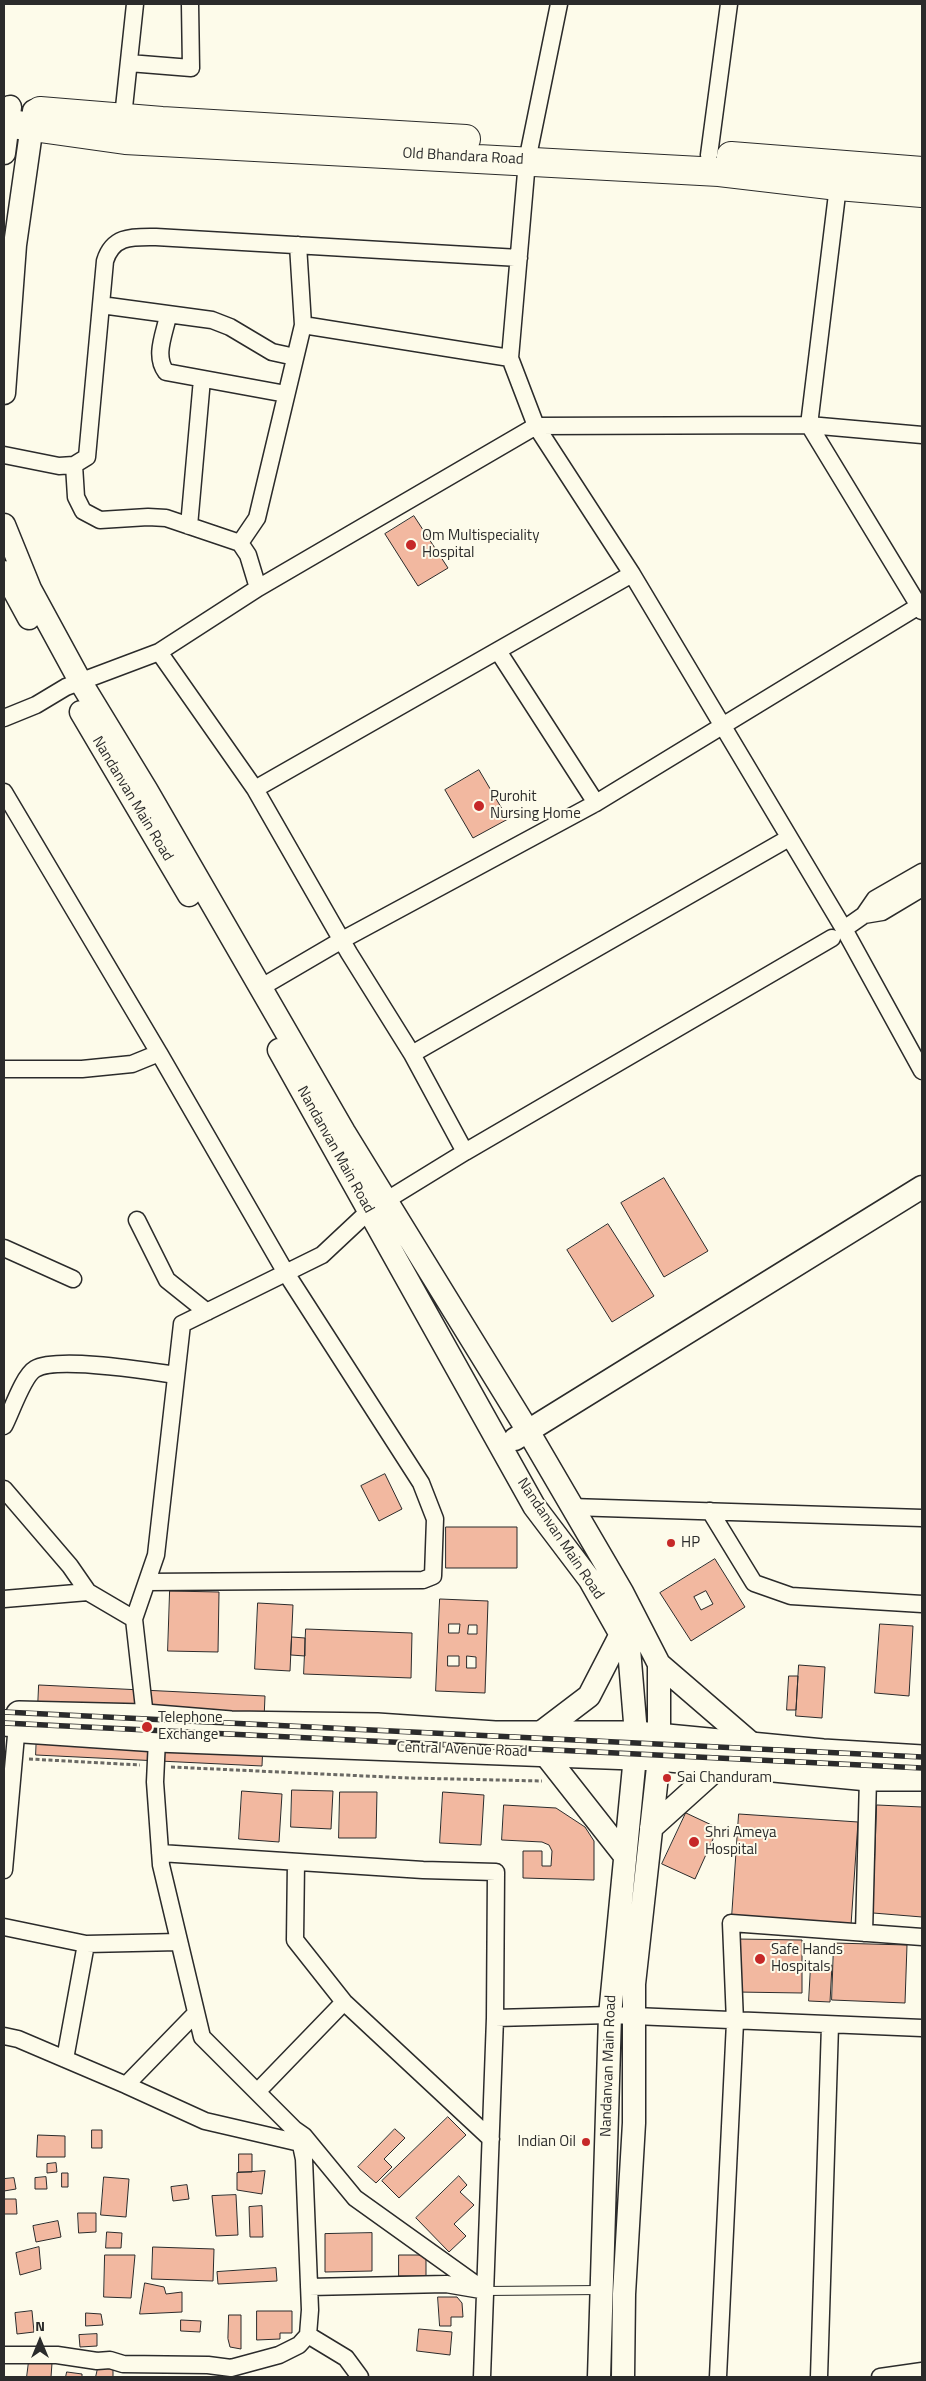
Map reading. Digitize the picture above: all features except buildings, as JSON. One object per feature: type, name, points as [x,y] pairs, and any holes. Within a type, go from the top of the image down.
[{"type":"highway","name":"Old Bhandara Road","points":[[15,116],[125,140],[529,152],[838,186],[886,179],[922,193]]},
{"type":"highway","points":[[15,116],[124,117],[162,121],[420,135],[529,152],[709,155],[886,179],[922,171]]},
{"type":"main road","points":[[4,153],[15,116]]},
{"type":"main road","points":[[4,393],[16,245],[15,116]]},
{"type":"main road","points":[[4,525],[30,589],[73,684],[152,800],[344,1132],[378,1206],[528,1431],[622,1592],[658,1664],[753,1745]]},
{"type":"main road","name":"Nandanvan Main Road","points":[[4,572],[73,684],[250,998],[378,1206],[534,1506],[590,1580],[629,1648],[647,1746],[625,1856],[610,2015],[598,2377]]},
{"type":"main road","points":[[502,1447],[922,1186]]},
{"type":"main road","points":[[541,1743],[589,1696],[621,1634]]},
{"type":"main road","points":[[623,2377],[624,2294],[634,2123],[634,1984],[651,1828],[647,1746],[658,1664]]},
{"type":"main road","points":[[12,1723],[145,1717],[231,1724],[377,1726],[495,1734],[541,1743],[647,1746],[753,1745],[922,1758]]},
{"type":"main road","name":"Central Avenue Road","points":[[12,1723],[157,1739],[541,1743]]},
{"type":"main road","points":[[541,1743],[567,1782],[625,1856]]},
{"type":"main road","points":[[647,1746],[722,1764],[868,1778],[922,1778]]},
{"type":"main road","points":[[651,1828],[722,1764]]},
{"type":"street","points":[[124,117],[135,4]]},
{"type":"street","points":[[129,63],[191,68],[190,4]]},
{"type":"street","points":[[558,4],[529,152],[510,358],[536,426],[632,574],[789,838],[838,934],[922,1071]]},
{"type":"street","points":[[709,155],[729,4]]},
{"type":"street","points":[[260,988],[342,940],[596,803],[921,607],[809,425],[838,186]]},
{"type":"street","points":[[4,455],[59,466],[74,465],[88,457],[105,261],[108,249],[118,242],[134,237],[156,237],[519,258]]},
{"type":"street","points":[[240,544],[257,518],[303,325],[298,245]]},
{"type":"street","points":[[101,305],[168,316],[212,320],[230,327],[272,352],[295,357]]},
{"type":"street","points":[[168,316],[160,353],[160,364],[166,372],[286,394]]},
{"type":"street","points":[[303,325],[510,358]]},
{"type":"street","points":[[189,526],[202,379]]},
{"type":"street","points":[[4,718],[36,705],[73,684],[159,652],[258,588],[536,426],[809,425],[922,435]]},
{"type":"street","points":[[74,465],[76,497],[83,511],[100,520],[148,517],[166,518],[240,544],[248,555],[258,588]]},
{"type":"street","points":[[255,789],[632,574]]},
{"type":"street","points":[[498,651],[596,803]]},
{"type":"street","points":[[159,652],[255,789],[342,940],[412,1054],[465,1152]]},
{"type":"street","points":[[4,792],[159,1053],[286,1273],[421,1484],[435,1519],[433,1576],[423,1580],[147,1582]]},
{"type":"street","points":[[412,1054],[789,838]]},
{"type":"street","points":[[4,2355],[57,2355],[110,2360],[123,2364],[185,2371],[208,2365],[231,2368],[279,2355],[299,2345],[308,2336],[309,2287],[304,2160],[297,2136],[257,2092],[202,2037],[160,1854],[155,1782],[157,1739],[145,1717],[134,1619],[156,1555],[182,1324],[322,1255],[378,1206],[465,1152],[838,934],[864,915],[875,900],[922,872]]},
{"type":"street","points":[[864,915],[882,912],[922,888]]},
{"type":"street","points":[[4,1069],[82,1069],[132,1064],[159,1053]]},
{"type":"street","points":[[137,1220],[167,1280],[207,1312]]},
{"type":"street","points":[[4,1248],[73,1280]]},
{"type":"street","points":[[4,1426],[26,1380],[34,1369],[52,1365],[99,1365],[176,1375]]},
{"type":"street","points":[[4,1489],[70,1566],[88,1592],[134,1619]]},
{"type":"street","points":[[571,1507],[922,1518]]},
{"type":"street","points":[[710,1511],[754,1583],[791,1596],[922,1604]]},
{"type":"street","points":[[4,1599],[88,1592]]},
{"type":"street","points":[[4,1870],[12,1723]]},
{"type":"street","points":[[864,1933],[868,1778]]},
{"type":"street","points":[[160,1854],[423,1870],[496,1872],[495,2018],[482,2377]]},
{"type":"street","points":[[296,1862],[295,1940],[344,2002],[491,2139]]},
{"type":"street","points":[[718,2377],[735,2022],[731,1923],[922,1937]]},
{"type":"street","points":[[4,1927],[86,1944],[179,1942]]},
{"type":"street","points":[[65,2059],[86,1944]]},
{"type":"street","points":[[257,2092],[344,2002]]},
{"type":"street","points":[[126,2084],[196,2013]]},
{"type":"street","points":[[495,2018],[610,2015],[735,2022],[922,2028]]},
{"type":"street","points":[[819,2377],[830,2025]]},
{"type":"street","points":[[4,2036],[18,2039],[126,2084],[206,2121],[304,2136],[355,2198],[485,2291]]},
{"type":"street","points":[[309,2287],[446,2284],[485,2291]]},
{"type":"street","points":[[308,2336],[346,2358],[360,2377]]},
{"type":"street","points":[[880,2377],[922,2372]]},
{"type":"lane","points":[[485,2291],[602,2290]]},
{"type":"path","points":[[12,1723],[24,1758],[408,1778],[567,1782]]},
{"type":"railway","points":[[4,1712],[922,1757]]},
{"type":"railway","points":[[4,1723],[922,1768]]},
{"type":"place","name":"Om Multispeciality Hospital","points":[[411,545]]},
{"type":"place","name":"Purohit Nursing Home","points":[[479,806]]},
{"type":"place","name":"HP","points":[[671,1543]]},
{"type":"place","name":"Telephone Exchange","points":[[147,1727]]},
{"type":"place","name":"Sai Chanduram","points":[[667,1778]]},
{"type":"place","name":"Shri Ameya Hospital","points":[[694,1842]]},
{"type":"place","name":"Safe Hands Hospitals","points":[[760,1959]]},
{"type":"place","name":"Indian Oil","points":[[586,2142]]}]
